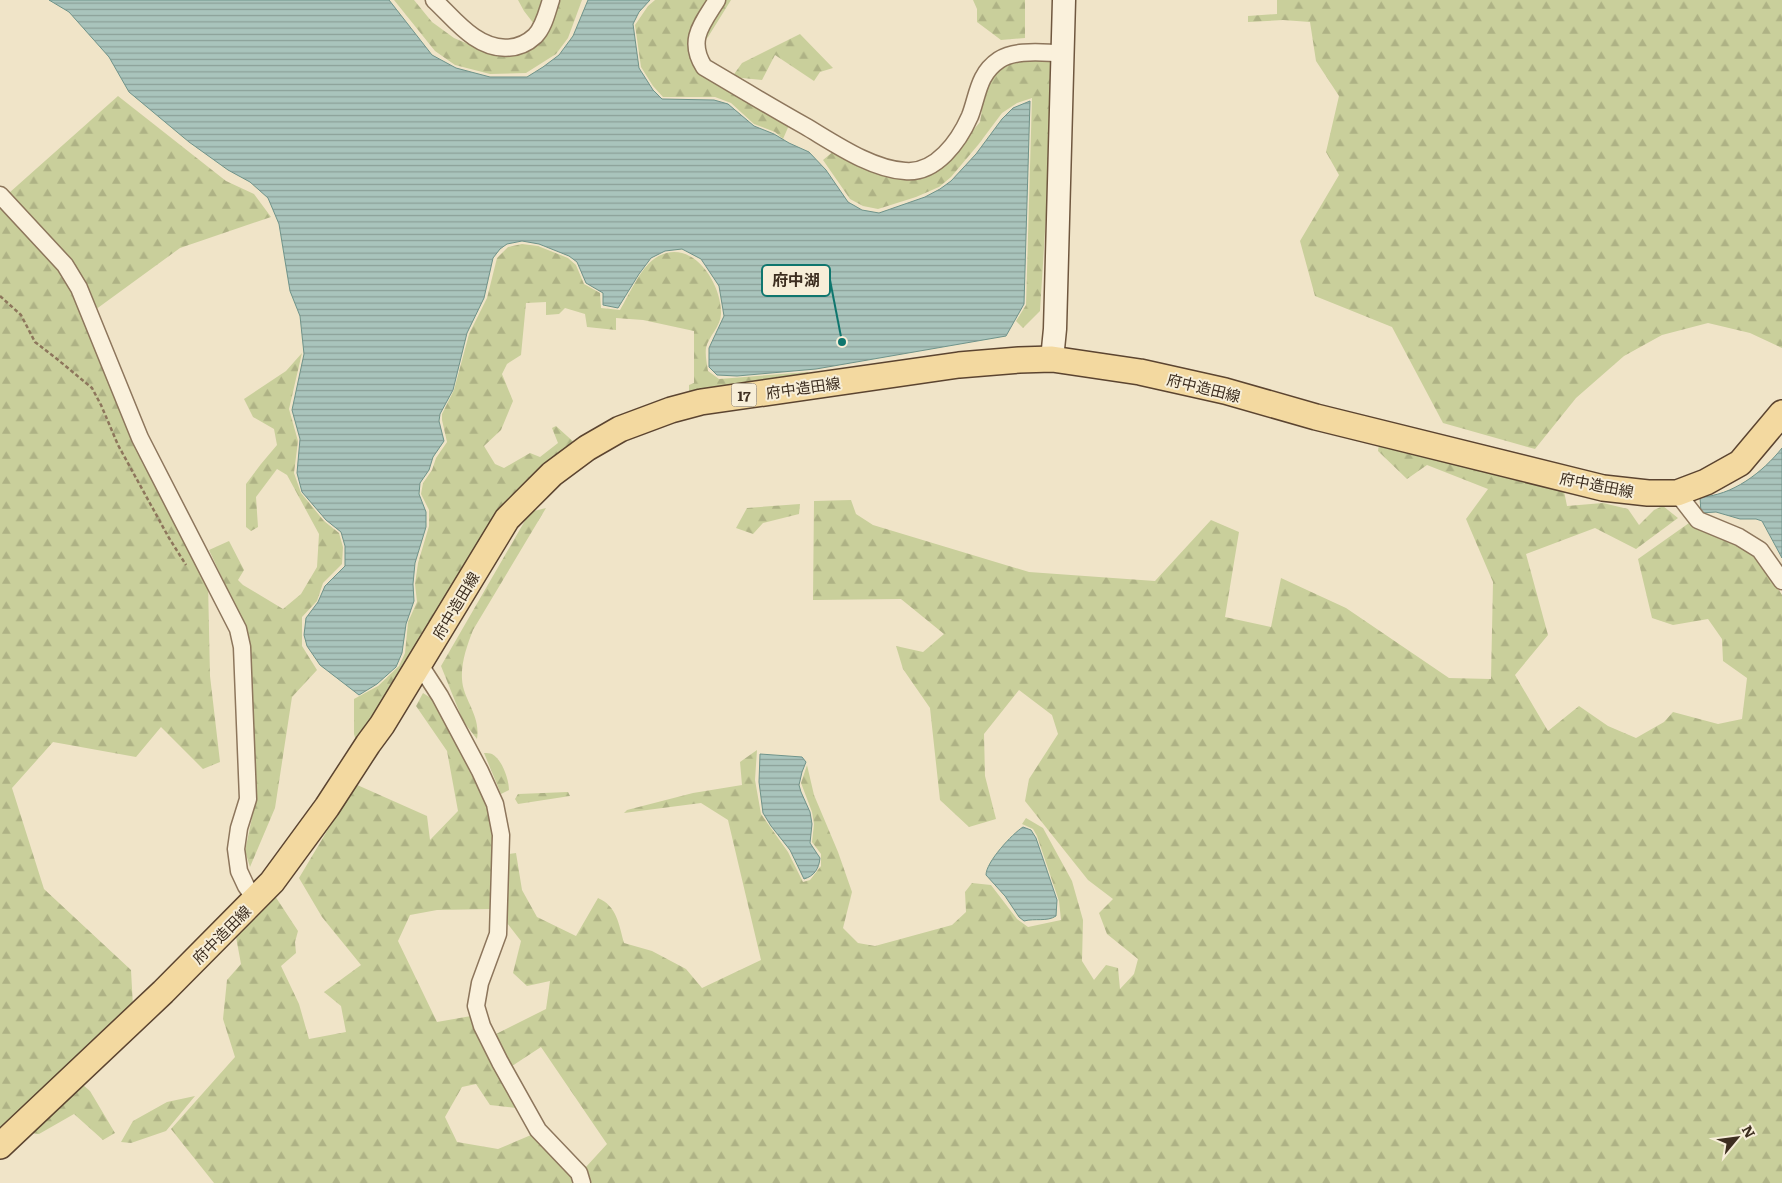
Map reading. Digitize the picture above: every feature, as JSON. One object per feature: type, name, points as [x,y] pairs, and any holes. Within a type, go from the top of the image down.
[{"type":"main road","name":"府中造田線","points":[[0,1146],[163,992],[272,882],[327,807],[420,665],[507,519],[552,474],[587,448],[620,429],[671,410],[731,397],[958,365],[1052,359],[1140,372],[1215,389],[1316,417],[1603,488],[1648,493],[1677,493],[1706,482],[1740,463],[1782,413]]},
{"type":"street","points":[[434,0],[472,36],[483,43],[495,48],[511,48],[527,42],[536,35],[551,0]]},
{"type":"street","points":[[717,0],[695,41],[698,58],[704,67],[852,153],[885,167],[905,171],[920,170],[931,165],[947,151],[958,138],[970,115],[979,85],[988,69],[1000,59],[1016,54],[1062,53]]},
{"type":"street","points":[[1052,359],[1056,329],[1064,0]]},
{"type":"street","points":[[0,195],[64,265],[79,288],[140,438],[238,629],[242,647],[248,799],[239,828],[236,849],[239,871],[246,886],[256,899]]},
{"type":"street","points":[[1677,493],[1698,520],[1739,537],[1760,550],[1782,581]]},
{"type":"street","points":[[420,665],[440,696],[480,771],[495,804],[501,835],[498,934],[480,983],[476,1006],[482,1026],[538,1130],[579,1173],[582,1183]]},
{"type":"path","points":[[0,296],[21,315],[34,342],[92,388],[118,445],[169,538],[189,569]]},
{"type":"green space","points":[[394,0],[414,0],[432,22],[454,38],[482,50],[501,54],[526,51],[544,37],[518,0],[582,0],[568,38],[556,54],[526,73],[490,74],[455,65],[435,51]]},
{"type":"green space","points":[[655,0],[731,0],[708,37],[694,52],[790,123],[783,139],[775,132],[754,124],[731,103],[715,97],[663,97],[653,86],[641,67],[635,25],[648,6]]},
{"type":"green space","points":[[973,0],[1025,0],[1025,38],[1001,40],[977,22],[977,9]]},
{"type":"green space","points":[[1277,0],[1782,0],[1782,348],[1750,333],[1708,323],[1662,335],[1624,356],[1576,398],[1535,449],[1443,423],[1392,327],[1315,296],[1300,241],[1339,175],[1326,152],[1339,96],[1316,61],[1310,22],[1283,20],[1248,22],[1248,16],[1277,14]]},
{"type":"green space","points":[[800,34],[833,68],[820,72],[814,81],[775,55],[762,80],[732,77],[742,63]]},
{"type":"green space","points":[[1056,57],[1040,311],[1023,328],[1016,321],[1026,305],[1032,98],[1017,103],[1002,113],[951,177],[939,187],[916,197],[878,209],[863,206],[850,199],[823,160],[835,150],[918,176],[964,141],[980,122],[987,78],[1005,62]]},
{"type":"green space","points":[[118,96],[226,181],[254,194],[271,217],[180,248],[84,318],[208,582],[210,676],[220,762],[203,769],[161,727],[136,757],[53,742],[12,788],[44,889],[131,970],[133,1007],[0,1131],[0,201]]},
{"type":"green space","points":[[522,244],[538,246],[568,258],[576,265],[584,284],[600,293],[601,308],[620,310],[639,276],[654,259],[667,253],[679,252],[691,257],[701,265],[709,276],[716,288],[720,301],[720,318],[706,348],[708,371],[719,379],[808,372],[809,376],[689,397],[689,385],[694,383],[694,331],[643,320],[616,318],[616,330],[587,327],[585,314],[565,308],[559,314],[546,315],[546,302],[526,303],[521,355],[507,364],[502,374],[513,401],[501,430],[484,446],[495,464],[504,468],[530,453],[540,457],[558,443],[552,428],[556,426],[577,445],[508,500],[357,745],[354,734],[354,699],[378,686],[399,666],[405,653],[408,622],[417,602],[415,584],[418,563],[429,526],[429,510],[421,494],[423,483],[447,442],[442,414],[454,390],[469,334],[487,298],[497,258],[508,247]]},
{"type":"green space","points":[[302,353],[289,409],[298,441],[294,473],[301,493],[324,521],[339,533],[343,547],[342,564],[323,583],[317,601],[302,617],[302,646],[317,670],[292,697],[275,808],[250,867],[245,851],[256,799],[236,608],[209,550],[229,541],[244,570],[238,580],[283,609],[301,594],[317,567],[319,534],[287,475],[277,469],[256,497],[258,527],[251,531],[246,527],[246,484],[277,445],[274,429],[253,417],[244,399],[286,371]]},
{"type":"green space","points":[[1379,444],[1564,491],[1567,506],[1603,503],[1628,509],[1639,525],[1654,510],[1663,506],[1678,518],[1636,549],[1595,528],[1526,554],[1548,635],[1515,675],[1548,731],[1579,706],[1608,726],[1636,738],[1664,722],[1673,712],[1718,724],[1742,719],[1747,678],[1723,661],[1722,639],[1708,619],[1673,625],[1652,618],[1638,559],[1689,523],[1748,551],[1765,567],[1782,595],[1782,1183],[214,1183],[171,1129],[235,1057],[223,1019],[227,980],[241,964],[236,937],[275,896],[298,931],[295,942],[296,953],[281,966],[299,1004],[309,1039],[346,1032],[341,1006],[324,992],[361,965],[322,917],[299,878],[355,784],[427,816],[430,840],[458,811],[447,751],[416,706],[423,693],[434,700],[487,806],[493,838],[492,909],[437,910],[410,915],[398,941],[437,1022],[471,1016],[517,1108],[490,1105],[476,1084],[462,1087],[445,1117],[457,1142],[498,1149],[531,1135],[574,1180],[607,1144],[541,1047],[512,1066],[496,1034],[546,1009],[550,981],[527,986],[513,973],[521,941],[507,923],[509,854],[516,853],[522,890],[537,917],[576,936],[598,898],[604,901],[613,911],[619,923],[624,943],[652,951],[686,969],[702,988],[761,960],[728,820],[701,803],[624,813],[627,810],[693,793],[742,785],[740,762],[757,750],[755,780],[761,814],[788,852],[803,882],[810,880],[821,866],[821,854],[812,842],[814,824],[812,812],[801,783],[807,765],[814,795],[838,852],[852,892],[843,928],[858,943],[875,946],[952,925],[966,912],[965,892],[972,883],[991,885],[1017,919],[1028,927],[1061,920],[1059,901],[1037,836],[1033,829],[1022,824],[1026,818],[1043,828],[1072,881],[1083,920],[1082,961],[1094,980],[1106,965],[1118,968],[1120,989],[1134,974],[1138,959],[1107,934],[1099,913],[1113,899],[1088,880],[1025,801],[1029,779],[1058,734],[1052,715],[1019,690],[984,734],[985,776],[996,819],[969,827],[940,800],[930,708],[903,669],[896,646],[923,652],[944,634],[901,599],[813,600],[814,501],[851,500],[856,514],[873,525],[1029,572],[1155,581],[1211,520],[1239,532],[1225,617],[1271,627],[1281,578],[1346,608],[1449,678],[1491,679],[1493,582],[1466,519],[1488,489],[1427,465],[1407,479],[1378,451]]},
{"type":"green space","points":[[800,504],[799,514],[763,523],[753,534],[736,528],[747,508]]},
{"type":"green space","points":[[546,508],[473,630],[463,660],[463,687],[476,722],[478,730],[477,739],[463,721],[441,666],[530,512]]},
{"type":"green space","points":[[484,753],[492,754],[499,760],[508,781],[509,790],[501,794]]},
{"type":"green space","points":[[568,792],[570,796],[518,804],[515,799],[518,794]]},
{"type":"green space","points":[[83,1085],[90,1091],[115,1133],[103,1140],[74,1114],[39,1134],[30,1133]]},
{"type":"green space","points":[[195,1096],[166,1131],[131,1143],[121,1142],[133,1121],[167,1102]]},
{"type":"water","points":[[49,0],[389,0],[432,55],[456,68],[490,77],[527,77],[559,55],[573,36],[588,0],[650,0],[639,12],[633,24],[639,68],[653,90],[662,99],[714,100],[728,104],[754,126],[809,152],[826,170],[848,202],[862,210],[879,213],[925,197],[951,181],[976,154],[1002,119],[1013,108],[1030,101],[1024,304],[1006,336],[816,369],[737,376],[717,375],[709,367],[709,348],[724,316],[719,286],[701,259],[682,249],[665,251],[651,258],[618,308],[603,305],[603,293],[586,283],[577,262],[569,256],[539,244],[522,241],[507,244],[493,258],[484,298],[467,333],[453,390],[440,414],[439,421],[444,441],[433,457],[429,470],[420,483],[419,494],[426,512],[426,527],[415,563],[414,601],[406,624],[402,653],[396,667],[377,684],[359,695],[320,665],[307,646],[304,635],[306,618],[318,602],[325,586],[345,566],[345,546],[341,532],[326,520],[302,492],[297,473],[300,439],[292,410],[304,354],[300,316],[290,291],[279,224],[268,198],[250,182],[228,170],[189,142],[129,92],[109,57],[69,12]]},
{"type":"water","points":[[1782,448],[1782,558],[1762,521],[1740,519],[1716,512],[1701,513],[1700,497],[1724,492],[1746,481],[1766,466]]},
{"type":"water","points":[[760,754],[802,757],[806,762],[799,785],[810,812],[812,824],[810,843],[820,858],[815,871],[811,876],[804,879],[790,850],[763,813],[759,782]]},
{"type":"water","points":[[1023,827],[1031,830],[1036,838],[1057,900],[1056,916],[1052,918],[1024,921],[986,875],[987,869],[995,856],[1006,842]]},
{"type":"place","name":"府中湖","points":[[842,342]]}]
